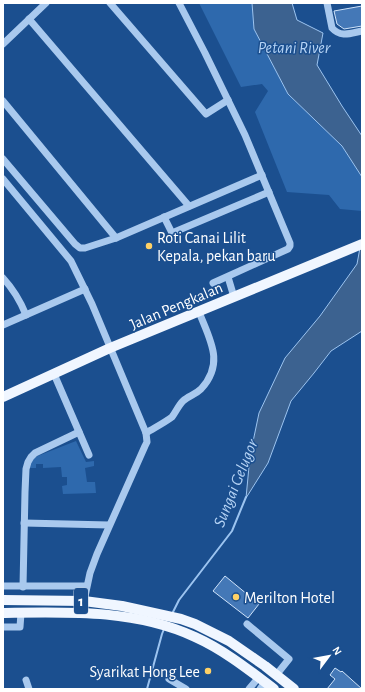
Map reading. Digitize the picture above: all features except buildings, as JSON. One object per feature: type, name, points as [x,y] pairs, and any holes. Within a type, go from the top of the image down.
[{"type":"main road","name":"Jalan Pengkalan","points":[[3,397],[110,348],[362,244]]},
{"type":"main road","name":"1","points":[[3,600],[84,601],[122,606],[182,619],[229,641],[277,674],[294,689]]},
{"type":"main road","name":"1","points":[[3,613],[98,613],[135,618],[176,629],[195,637],[231,657],[274,689]]},
{"type":"main road","points":[[229,641],[232,646],[256,666],[262,681],[275,680],[288,689]]},
{"type":"street","points":[[3,44],[46,3]]},
{"type":"street","points":[[110,3],[206,114],[228,100]]},
{"type":"street","points":[[179,3],[245,135],[289,239],[290,246],[288,250],[213,284]]},
{"type":"street","points":[[327,3],[332,28],[334,31],[340,34],[362,31]]},
{"type":"street","points":[[29,19],[190,206]]},
{"type":"street","points":[[3,102],[116,238]]},
{"type":"street","points":[[4,162],[80,248],[85,248],[116,238],[262,175]]},
{"type":"street","points":[[3,179],[71,261],[85,288],[146,433],[147,442],[96,554],[86,586],[84,601]]},
{"type":"street","points":[[164,217],[172,233],[269,192]]},
{"type":"street","points":[[228,277],[234,297]]},
{"type":"street","points":[[3,278],[15,293],[26,315]]},
{"type":"street","points":[[3,325],[85,288]]},
{"type":"street","points":[[146,433],[172,417],[183,401],[200,390],[212,372],[214,365],[212,345],[199,312]]},
{"type":"street","points":[[54,374],[89,455]]},
{"type":"street","points":[[23,587],[24,492],[28,462],[31,456],[35,453],[79,432]]},
{"type":"street","points":[[24,523],[109,525]]},
{"type":"street","points":[[3,586],[86,586]]},
{"type":"street","points":[[3,627],[20,627],[21,613]]},
{"type":"street","points":[[247,624],[289,659],[277,674]]},
{"type":"street","points":[[26,680],[29,689]]},
{"type":"street","points":[[249,689],[262,681]]},
{"type":"street","points":[[172,684],[186,689]]},
{"type":"shaded area","points":[[199,3],[252,3],[254,29],[288,94],[342,146],[362,177],[362,211],[340,209],[329,195],[287,192],[255,112],[268,91],[262,84],[241,87]]},
{"type":"shaded area","points":[[76,441],[86,462],[94,461],[94,466],[85,468],[87,482],[95,482],[96,493],[63,494],[62,486],[67,485],[67,477],[62,477],[61,467],[43,468],[43,464],[36,464],[36,468],[29,468],[30,463],[35,457]]},
{"type":"water","name":"Petani River","points":[[252,3],[292,3],[297,20],[323,33],[317,65],[362,136],[362,177],[342,146],[288,94],[254,29]]},
{"type":"water","name":"Sungai Gelugor","points":[[362,237],[362,331],[331,351],[291,401],[268,463],[246,498],[250,456],[259,413],[285,358],[320,316],[357,264]]},
{"type":"waterway","name":"Sungai Gelugor","points":[[172,614],[179,600],[232,531],[246,497]]},
{"type":"waterway","name":"Sungai Gelugor","points":[[147,689],[164,629]]},
{"type":"place","name":"Roti Canai Lilit Kepala, pekan baru","points":[[149,246]]},
{"type":"place","name":"Merilton Hotel","points":[[236,597]]},
{"type":"place","name":"Syarikat Hong Lee","points":[[208,671]]}]
